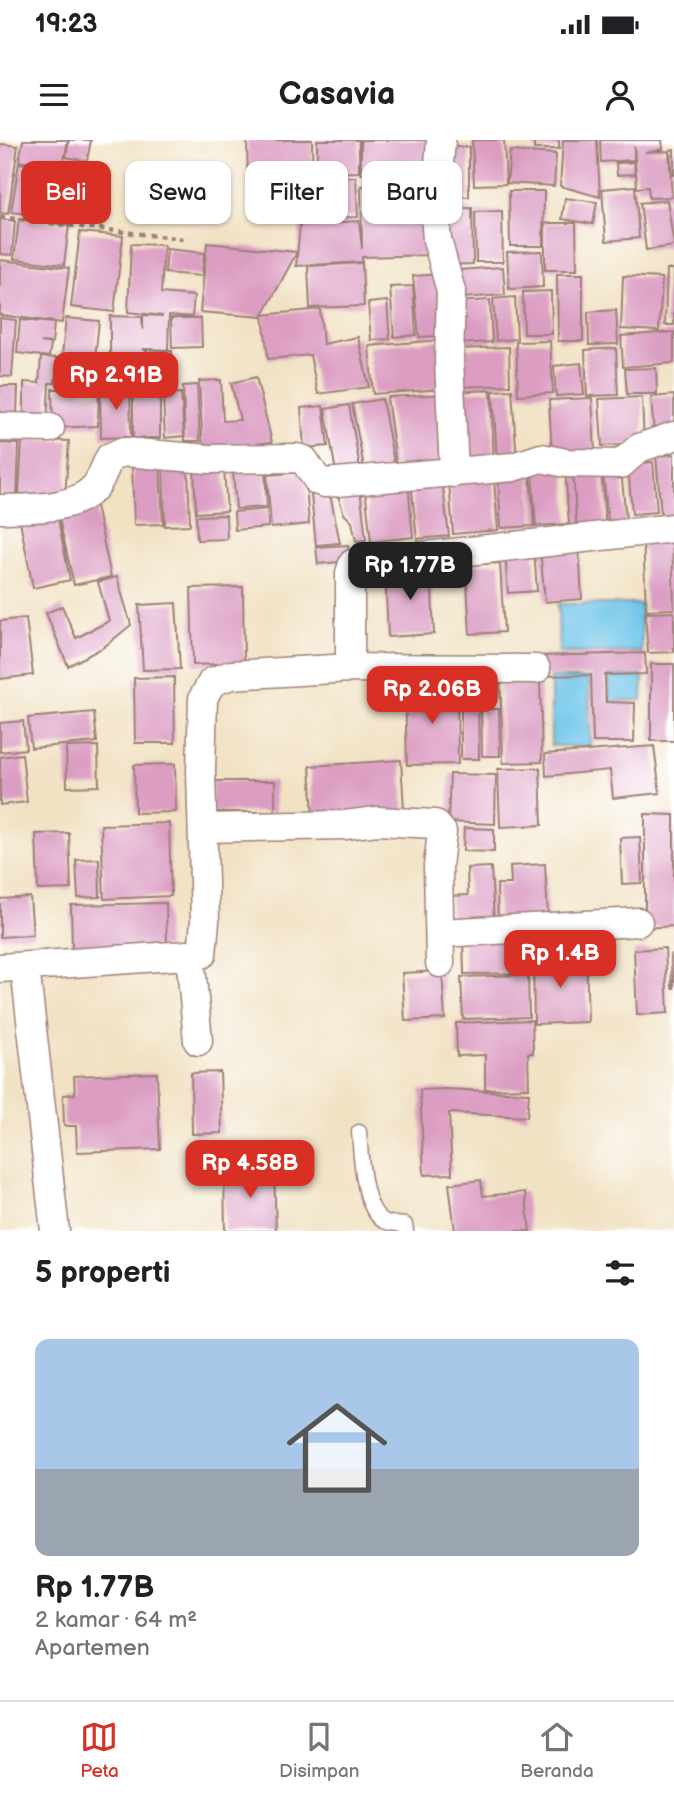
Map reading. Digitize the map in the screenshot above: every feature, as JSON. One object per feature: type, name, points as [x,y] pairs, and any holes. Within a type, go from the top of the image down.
[{"type":"street","points":[[441,140],[435,214],[438,240],[451,291],[449,360],[454,472]]},
{"type":"street","points":[[0,427],[50,428]]},
{"type":"street","points":[[0,509],[44,508],[76,499],[95,486],[110,457],[124,452],[208,459],[297,458],[304,460],[318,481],[325,482],[513,467],[541,458],[566,463],[621,464],[639,448],[674,436]]},
{"type":"street","points":[[350,668],[350,573],[353,564],[674,528]]},
{"type":"street","points":[[55,1231],[13,967],[202,954],[205,921],[201,771],[203,698],[212,682],[231,675],[350,668],[536,669]]},
{"type":"street","points":[[203,828],[345,825],[377,821],[435,824],[442,832],[439,866],[440,963]]},
{"type":"street","points":[[440,933],[638,922]]},
{"type":"street","points":[[190,955],[198,1041]]},
{"type":"lane","points":[[359,1132],[371,1204],[378,1217],[386,1223],[405,1225],[406,1231]]},
{"type":"path","points":[[0,217],[183,239]]},
{"type":"water","points":[[558,604],[641,604],[642,652],[559,653]]},
{"type":"water","points":[[609,676],[643,676],[642,700],[609,701]]},
{"type":"water","points":[[551,678],[589,678],[590,746],[551,746]]},
{"type":"building","points":[[23,140],[68,140],[64,161],[19,161]]},
{"type":"building","points":[[69,140],[91,140],[87,161],[66,157]]},
{"type":"building","points":[[247,140],[312,140],[312,161],[247,161]]},
{"type":"building","points":[[317,140],[359,140],[359,172],[348,172],[348,161],[317,161]]},
{"type":"building","points":[[361,140],[437,140],[437,161],[362,161],[361,174]]},
{"type":"building","points":[[472,140],[504,140],[506,184],[474,185]]},
{"type":"building","points":[[534,140],[559,140],[559,149],[534,149]]},
{"type":"building","points":[[563,140],[597,140],[600,197],[560,186]]},
{"type":"building","points":[[600,140],[662,140],[663,149],[645,152],[669,151],[672,197],[649,198],[648,187],[637,188],[634,146],[634,160],[601,162]]},
{"type":"building","points":[[0,144],[18,146],[8,214],[0,213]]},
{"type":"building","points":[[449,147],[469,147],[469,197],[462,197],[462,161],[449,161]]},
{"type":"building","points":[[674,149],[674,175],[672,175],[670,150]]},
{"type":"building","points":[[510,151],[556,154],[554,186],[507,183]]},
{"type":"building","points":[[634,162],[635,174],[617,175],[616,163]]},
{"type":"building","points":[[19,163],[21,163],[21,213],[11,212]]},
{"type":"building","points":[[348,177],[356,177],[358,217],[348,217]]},
{"type":"building","points":[[361,186],[362,224],[430,224],[431,255],[362,257],[362,262],[296,266],[300,225],[348,224],[348,222],[359,221],[362,249]]},
{"type":"building","points":[[635,186],[639,238],[606,241],[602,189]]},
{"type":"building","points":[[509,191],[544,191],[543,246],[510,246]]},
{"type":"building","points":[[565,198],[597,202],[593,224],[562,219]]},
{"type":"building","points":[[667,200],[674,246],[646,250],[640,203]]},
{"type":"building","points":[[462,208],[472,208],[473,264],[447,265],[446,224],[462,224]]},
{"type":"building","points":[[502,211],[503,262],[476,262],[475,212]]},
{"type":"building","points":[[0,219],[15,221],[12,255],[0,254]]},
{"type":"building","points":[[19,219],[21,224],[69,225],[64,265],[14,259]]},
{"type":"building","points":[[545,223],[576,223],[577,270],[545,270]]},
{"type":"building","points":[[80,232],[123,236],[114,312],[71,307]]},
{"type":"building","points":[[207,243],[297,252],[262,317],[200,312]]},
{"type":"building","points":[[131,244],[164,245],[161,293],[194,296],[192,317],[169,315],[168,350],[142,349],[147,351],[146,374],[126,372],[128,355],[110,355],[110,316],[142,317],[143,330],[143,315],[163,316],[128,312]]},
{"type":"building","points":[[167,249],[204,253],[202,276],[165,273]]},
{"type":"building","points":[[542,251],[543,287],[509,289],[507,252]]},
{"type":"building","points":[[0,260],[69,268],[62,323],[0,315]]},
{"type":"building","points":[[362,263],[364,306],[310,308],[308,266]]},
{"type":"building","points":[[503,267],[505,295],[461,298],[459,270]]},
{"type":"building","points":[[667,269],[674,269],[674,325],[665,325]]},
{"type":"building","points":[[443,274],[448,335],[419,337],[413,276]]},
{"type":"building","points":[[557,274],[583,274],[583,341],[558,341]]},
{"type":"building","points":[[623,276],[662,278],[659,331],[621,329]]},
{"type":"building","points":[[413,286],[416,335],[394,337],[390,287]]},
{"type":"building","points":[[551,291],[552,334],[524,334],[523,292]]},
{"type":"building","points":[[515,297],[517,339],[496,341],[493,299]]},
{"type":"building","points":[[490,300],[492,342],[457,344],[455,302]]},
{"type":"building","points":[[387,301],[390,339],[371,340],[368,303]]},
{"type":"building","points":[[320,309],[323,344],[358,337],[369,387],[318,394],[310,355],[268,359],[263,315]]},
{"type":"building","points":[[616,310],[618,344],[589,345],[588,312]]},
{"type":"building","points":[[0,318],[16,320],[12,377],[0,376]]},
{"type":"building","points":[[66,318],[99,321],[94,368],[61,365]]},
{"type":"building","points":[[171,318],[201,318],[202,347],[172,348]]},
{"type":"building","points":[[20,320],[54,323],[52,343],[41,342],[51,344],[49,357],[17,353]]},
{"type":"building","points":[[674,332],[674,363],[623,367],[621,336]]},
{"type":"building","points":[[441,340],[444,389],[373,394],[369,346]]},
{"type":"building","points":[[550,341],[553,393],[518,395],[516,342]]},
{"type":"building","points":[[509,347],[510,385],[458,387],[456,349]]},
{"type":"building","points":[[616,348],[618,395],[587,396],[585,350]]},
{"type":"building","points":[[172,351],[173,393],[143,394],[151,352]]},
{"type":"building","points":[[41,357],[57,358],[55,383],[49,383],[47,426],[24,425],[24,382],[39,383]]},
{"type":"building","points":[[125,360],[126,384],[108,385],[107,361]]},
{"type":"building","points":[[581,363],[584,394],[556,396],[554,366]]},
{"type":"building","points":[[656,368],[657,394],[627,394],[625,369]]},
{"type":"building","points":[[105,369],[105,384],[58,385],[59,370]]},
{"type":"building","points":[[256,377],[272,442],[203,450],[199,381],[221,380],[223,421],[240,420],[231,383]]},
{"type":"building","points":[[197,385],[200,441],[185,441],[183,386]]},
{"type":"building","points":[[0,386],[18,386],[17,414],[0,414]]},
{"type":"building","points":[[130,386],[131,437],[101,438],[100,387]]},
{"type":"building","points":[[52,389],[81,389],[80,393],[99,393],[98,426],[53,428]]},
{"type":"building","points":[[491,390],[494,466],[455,468],[452,392]]},
{"type":"building","points":[[512,390],[517,461],[497,462],[493,391]]},
{"type":"building","points":[[181,393],[184,436],[165,438],[163,394]]},
{"type":"building","points":[[449,394],[452,467],[397,470],[387,397]]},
{"type":"building","points":[[133,395],[160,395],[160,438],[133,438]]},
{"type":"building","points":[[674,395],[674,432],[654,433],[651,397]]},
{"type":"building","points":[[642,397],[644,444],[602,446],[599,399]]},
{"type":"building","points":[[592,398],[595,452],[552,455],[549,400]]},
{"type":"building","points":[[382,399],[395,468],[365,473],[352,404]]},
{"type":"building","points":[[349,405],[361,474],[337,478],[325,409]]},
{"type":"building","points":[[323,406],[328,446],[304,448],[301,408]]},
{"type":"building","points":[[22,439],[69,441],[65,497],[19,495]]},
{"type":"building","points":[[0,443],[19,444],[17,498],[0,498]]},
{"type":"building","points":[[674,454],[674,525],[662,526],[656,456]]},
{"type":"building","points":[[653,462],[657,512],[632,514],[628,464]]},
{"type":"building","points":[[160,464],[163,524],[134,525],[132,465]]},
{"type":"building","points":[[163,467],[188,467],[190,525],[165,526]]},
{"type":"building","points":[[224,469],[227,511],[196,513],[194,470]]},
{"type":"building","points":[[265,469],[267,507],[236,509],[233,472]]},
{"type":"building","points":[[565,469],[569,524],[536,526],[532,472]]},
{"type":"building","points":[[601,469],[606,531],[577,533],[573,471]]},
{"type":"building","points":[[621,470],[627,529],[609,531],[603,471]]},
{"type":"building","points":[[305,472],[309,524],[271,528],[267,475]]},
{"type":"building","points":[[530,473],[534,526],[501,528],[498,475]]},
{"type":"building","points":[[494,479],[498,530],[453,534],[449,482]]},
{"type":"building","points":[[442,480],[449,536],[417,539],[411,483]]},
{"type":"building","points":[[408,483],[413,537],[371,542],[365,487]]},
{"type":"building","points":[[360,488],[366,540],[356,541],[352,522],[344,514],[336,490]]},
{"type":"building","points":[[330,494],[340,543],[316,545],[311,495]]},
{"type":"building","points":[[95,501],[111,577],[74,585],[57,509]]},
{"type":"building","points":[[56,509],[70,580],[33,588],[19,516]]},
{"type":"building","points":[[267,509],[268,527],[235,530],[234,512]]},
{"type":"building","points":[[226,515],[227,539],[197,540],[196,516]]},
{"type":"building","points":[[672,533],[674,609],[646,610],[643,534]]},
{"type":"building","points":[[348,545],[350,561],[318,564],[316,547]]},
{"type":"building","points":[[579,546],[582,599],[545,602],[540,549]]},
{"type":"building","points":[[534,550],[537,591],[508,593],[505,552]]},
{"type":"building","points":[[500,563],[504,632],[470,634],[466,565]]},
{"type":"building","points":[[431,568],[434,634],[388,637],[385,571]]},
{"type":"building","points":[[117,577],[131,625],[104,647],[68,666],[46,613],[62,606],[76,638],[109,621],[98,582]]},
{"type":"building","points":[[243,587],[244,663],[193,665],[191,588]]},
{"type":"building","points":[[176,603],[180,669],[143,670],[139,605]]},
{"type":"building","points":[[674,612],[674,652],[648,653],[645,613]]},
{"type":"building","points":[[26,618],[33,675],[0,679],[0,621]]},
{"type":"building","points":[[645,653],[646,674],[605,675],[606,702],[635,703],[634,742],[593,742],[591,675],[540,676],[539,656]]},
{"type":"building","points":[[651,664],[674,664],[674,741],[651,741]]},
{"type":"building","points":[[174,677],[175,743],[135,743],[134,678]]},
{"type":"building","points":[[540,678],[542,762],[503,763],[500,679]]},
{"type":"building","points":[[457,688],[458,764],[407,765],[405,689]]},
{"type":"building","points":[[461,699],[478,699],[479,759],[461,759]]},
{"type":"building","points":[[481,709],[499,709],[500,756],[482,756]]},
{"type":"building","points":[[94,712],[97,742],[31,748],[28,718]]},
{"type":"building","points":[[23,721],[26,749],[0,752],[0,723]]},
{"type":"building","points":[[98,746],[99,786],[67,787],[66,747]]},
{"type":"building","points":[[654,746],[660,793],[613,798],[610,770],[546,776],[545,754]]},
{"type":"building","points":[[22,754],[27,802],[0,805],[0,757]]},
{"type":"building","points":[[401,760],[404,810],[313,816],[310,766]]},
{"type":"building","points":[[175,764],[176,812],[135,813],[134,765]]},
{"type":"building","points":[[540,768],[542,825],[500,827],[498,769]]},
{"type":"building","points":[[450,774],[496,775],[495,824],[448,822]]},
{"type":"building","points":[[212,781],[275,781],[275,812],[212,812]]},
{"type":"building","points":[[645,814],[674,815],[674,926],[645,928]]},
{"type":"building","points":[[169,823],[171,896],[104,899],[101,825]]},
{"type":"building","points":[[464,828],[494,829],[494,852],[463,851]]},
{"type":"building","points":[[69,833],[71,889],[38,890],[36,834]]},
{"type":"building","points":[[640,837],[642,883],[622,884],[620,838]]},
{"type":"building","points":[[99,859],[100,897],[78,898],[76,860]]},
{"type":"building","points":[[545,864],[548,917],[498,923],[497,884],[511,884],[510,866]]},
{"type":"building","points":[[491,867],[494,922],[451,925],[450,896],[468,895],[467,868]]},
{"type":"building","points":[[30,897],[33,935],[0,937],[0,899]]},
{"type":"building","points":[[166,903],[167,947],[72,949],[71,905]]},
{"type":"building","points":[[525,934],[526,973],[464,974],[463,935]]},
{"type":"building","points":[[665,948],[668,1013],[637,1015],[634,950]]},
{"type":"building","points":[[671,954],[674,954],[674,988],[672,988]]},
{"type":"building","points":[[586,956],[588,1022],[534,1024],[533,957]]},
{"type":"building","points":[[442,971],[445,1019],[405,1021],[402,973]]},
{"type":"building","points":[[528,975],[529,1017],[463,1019],[461,977]]},
{"type":"building","points":[[532,1020],[533,1053],[528,1053],[529,1088],[485,1089],[485,1055],[457,1056],[456,1023]]},
{"type":"building","points":[[220,1072],[222,1133],[192,1134],[191,1073]]},
{"type":"building","points":[[157,1073],[160,1149],[77,1152],[76,1126],[64,1126],[63,1095],[75,1094],[74,1076]]},
{"type":"building","points":[[420,1090],[529,1093],[527,1117],[449,1113],[452,1174],[424,1175]]},
{"type":"building","points":[[274,1169],[276,1231],[225,1231],[224,1170]]},
{"type":"building","points":[[481,1180],[483,1196],[525,1192],[530,1231],[455,1231],[449,1184]]}]
